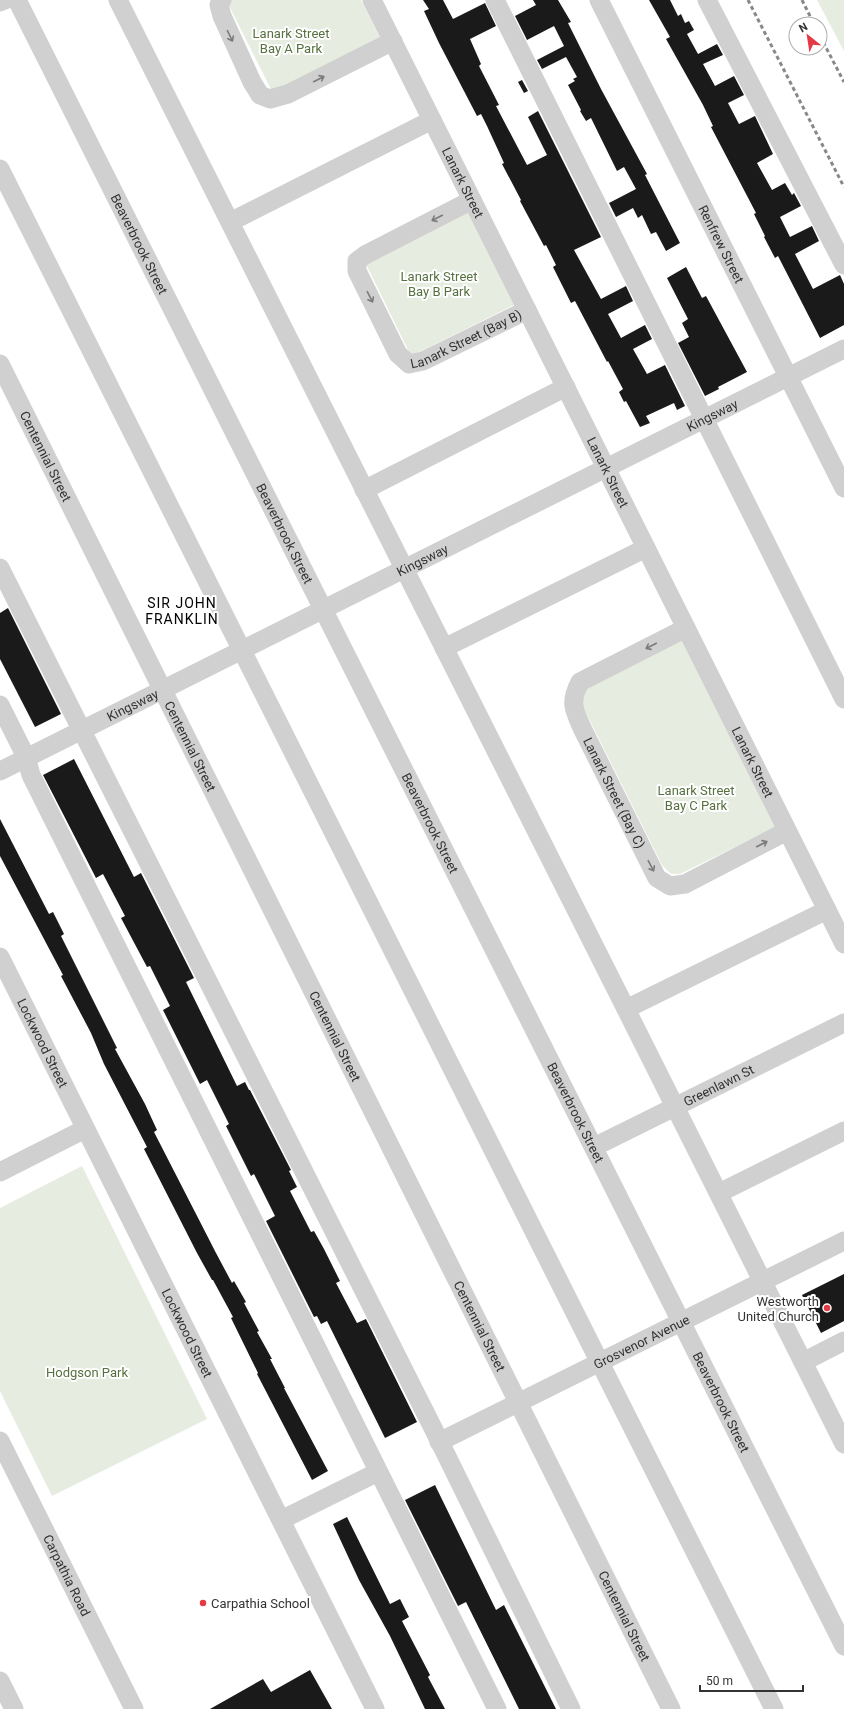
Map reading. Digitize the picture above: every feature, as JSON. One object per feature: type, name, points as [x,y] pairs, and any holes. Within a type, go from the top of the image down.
[{"type":"street","points":[[0,2],[4,0]]},
{"type":"street","name":"Beaverbrook Street","points":[[17,0],[844,1646]]},
{"type":"street","points":[[118,0],[844,1444]]},
{"type":"street","points":[[222,0],[219,4],[222,16],[249,76],[260,95],[270,99],[288,94],[393,41]]},
{"type":"street","name":"Lanark Street","points":[[372,0],[844,944]]},
{"type":"street","points":[[495,0],[844,699]]},
{"type":"street","name":"Renfrew Street","points":[[599,0],[844,488]]},
{"type":"street","points":[[707,0],[844,266]]},
{"type":"street","points":[[230,222],[432,120]]},
{"type":"street","points":[[0,169],[774,1709]]},
{"type":"street","name":"Lanark Street (Bay B)","points":[[472,200],[365,254],[358,261],[357,271],[398,354],[409,364],[423,361],[527,310]]},
{"type":"street","name":"Kingsway","points":[[0,771],[162,688],[242,650],[403,568],[844,349]]},
{"type":"street","name":"Centennial Street","points":[[0,364],[671,1709]]},
{"type":"street","points":[[364,490],[566,388]]},
{"type":"street","points":[[444,648],[646,548]]},
{"type":"street","points":[[0,568],[80,730],[439,1442],[571,1709]]},
{"type":"street","name":"Lanark Street (Bay C)","points":[[686,628],[580,682],[573,695],[573,710],[586,738],[657,878],[670,886],[685,884],[787,831]]},
{"type":"street","points":[[0,705],[26,758],[34,782],[497,1709]]},
{"type":"street","points":[[626,1009],[827,910]]},
{"type":"street","name":"Lockwood Street","points":[[0,957],[375,1709]]},
{"type":"street","name":"Greenlawn St","points":[[594,1147],[844,1023]]},
{"type":"street","points":[[0,1172],[85,1129]]},
{"type":"street","points":[[719,1193],[844,1131]]},
{"type":"street","name":"Grosvenor Avenue","points":[[439,1442],[844,1241]]},
{"type":"street","points":[[803,1362],[844,1341]]},
{"type":"street","name":"Carpathia Road","points":[[0,1441],[134,1709]]},
{"type":"street","points":[[281,1520],[378,1472]]},
{"type":"street","points":[[0,1681],[14,1709]]},
{"type":"green space","name":"Lanark Street Bay A Park","points":[[226,0],[361,0],[381,40],[273,93]]},
{"type":"green space","points":[[817,0],[844,0],[844,51],[828,21],[828,16],[825,16]]},
{"type":"green space","name":"Lanark Street Bay B Park","points":[[467,211],[514,305],[411,356],[365,262]]},
{"type":"green space","name":"Lanark Street Bay C Park","points":[[681,637],[778,826],[680,874],[671,874],[662,865],[582,705],[586,689]]},
{"type":"green space","name":"Hodgson Park","points":[[82,1166],[207,1419],[52,1496],[0,1391],[0,1208]]},
{"type":"building","points":[[423,0],[443,0],[453,19],[485,3],[496,26],[470,39],[481,64],[479,66],[499,105],[496,106],[527,165],[547,155],[528,117],[538,111],[601,237],[574,250],[601,299],[626,286],[633,301],[608,314],[621,338],[645,325],[652,339],[633,349],[647,374],[665,365],[685,406],[677,410],[674,403],[646,416],[650,423],[640,427],[626,401],[624,402],[619,392],[623,389],[575,301],[571,303],[553,267],[556,265],[520,201],[521,200],[502,164],[504,163],[481,114],[477,116],[439,43],[424,11],[429,9]]},
{"type":"building","points":[[533,0],[558,0],[571,22],[568,23],[601,89],[647,174],[645,175],[680,243],[666,251],[656,232],[651,234],[642,215],[638,218],[633,208],[616,217],[609,203],[636,189],[624,167],[617,171],[591,118],[586,121],[580,111],[581,110],[568,85],[575,81],[573,79],[577,77],[566,57],[542,69],[537,60],[564,46],[554,26],[527,40],[515,16],[536,5]]},
{"type":"building","points":[[649,0],[670,0],[678,16],[681,14],[685,23],[689,21],[694,30],[687,34],[698,54],[717,44],[723,55],[703,64],[715,86],[734,76],[744,95],[728,103],[739,124],[755,116],[773,154],[757,163],[772,190],[785,183],[792,195],[794,193],[801,206],[780,217],[790,237],[812,226],[819,241],[795,254],[813,289],[840,275],[844,284],[844,325],[820,338],[778,256],[775,258],[764,237],[765,236],[754,214],[756,213],[711,127],[713,126],[703,105],[666,39],[670,37]]},
{"type":"building","points":[[522,80],[528,91],[524,93],[518,82]]},
{"type":"building","points":[[686,267],[702,298],[706,296],[747,372],[718,387],[719,389],[705,396],[678,343],[689,337],[682,323],[688,319],[667,278]]},
{"type":"building","points":[[8,608],[61,714],[35,727],[0,659],[0,613]]},
{"type":"building","points":[[74,759],[134,877],[141,873],[194,978],[186,982],[237,1086],[245,1082],[291,1170],[289,1171],[297,1187],[290,1191],[311,1232],[314,1231],[324,1249],[340,1281],[336,1283],[357,1323],[366,1319],[417,1422],[385,1438],[327,1321],[321,1324],[317,1316],[314,1317],[266,1221],[275,1216],[254,1174],[251,1176],[226,1126],[229,1124],[207,1080],[200,1084],[163,1010],[170,1006],[150,966],[147,967],[121,918],[125,916],[103,874],[96,878],[43,775]]},
{"type":"building","points":[[0,819],[49,914],[53,912],[64,934],[61,936],[117,1048],[115,1049],[145,1104],[157,1130],[154,1132],[232,1283],[234,1281],[246,1302],[244,1303],[259,1331],[257,1332],[272,1359],[270,1359],[284,1388],[328,1471],[312,1480],[257,1374],[258,1373],[231,1318],[233,1317],[197,1253],[144,1149],[147,1147],[61,976],[63,975],[0,856]]},
{"type":"building","name":"Westworth United Church","points":[[844,1274],[844,1321],[821,1333],[802,1295]]},
{"type":"building","points":[[435,1485],[496,1610],[504,1605],[556,1709],[519,1709],[466,1602],[458,1606],[405,1500]]},
{"type":"building","points":[[347,1517],[390,1604],[400,1599],[409,1617],[402,1621],[430,1675],[428,1677],[445,1709],[425,1709],[390,1636],[359,1580],[333,1524]]},
{"type":"building","points":[[310,1670],[332,1709],[210,1709],[263,1679],[271,1692]]},
{"type":"railway","points":[[748,0],[844,187]]},
{"type":"railway","points":[[802,0],[810,16]]},
{"type":"railway","points":[[828,51],[844,82]]},
{"type":"place","name":"Westworth United Church","points":[[827,1308]]},
{"type":"place","name":"Carpathia School","points":[[203,1603]]},
{"type":"district","name":"SIR JOHN FRANKLIN","points":[[182,612]]}]
